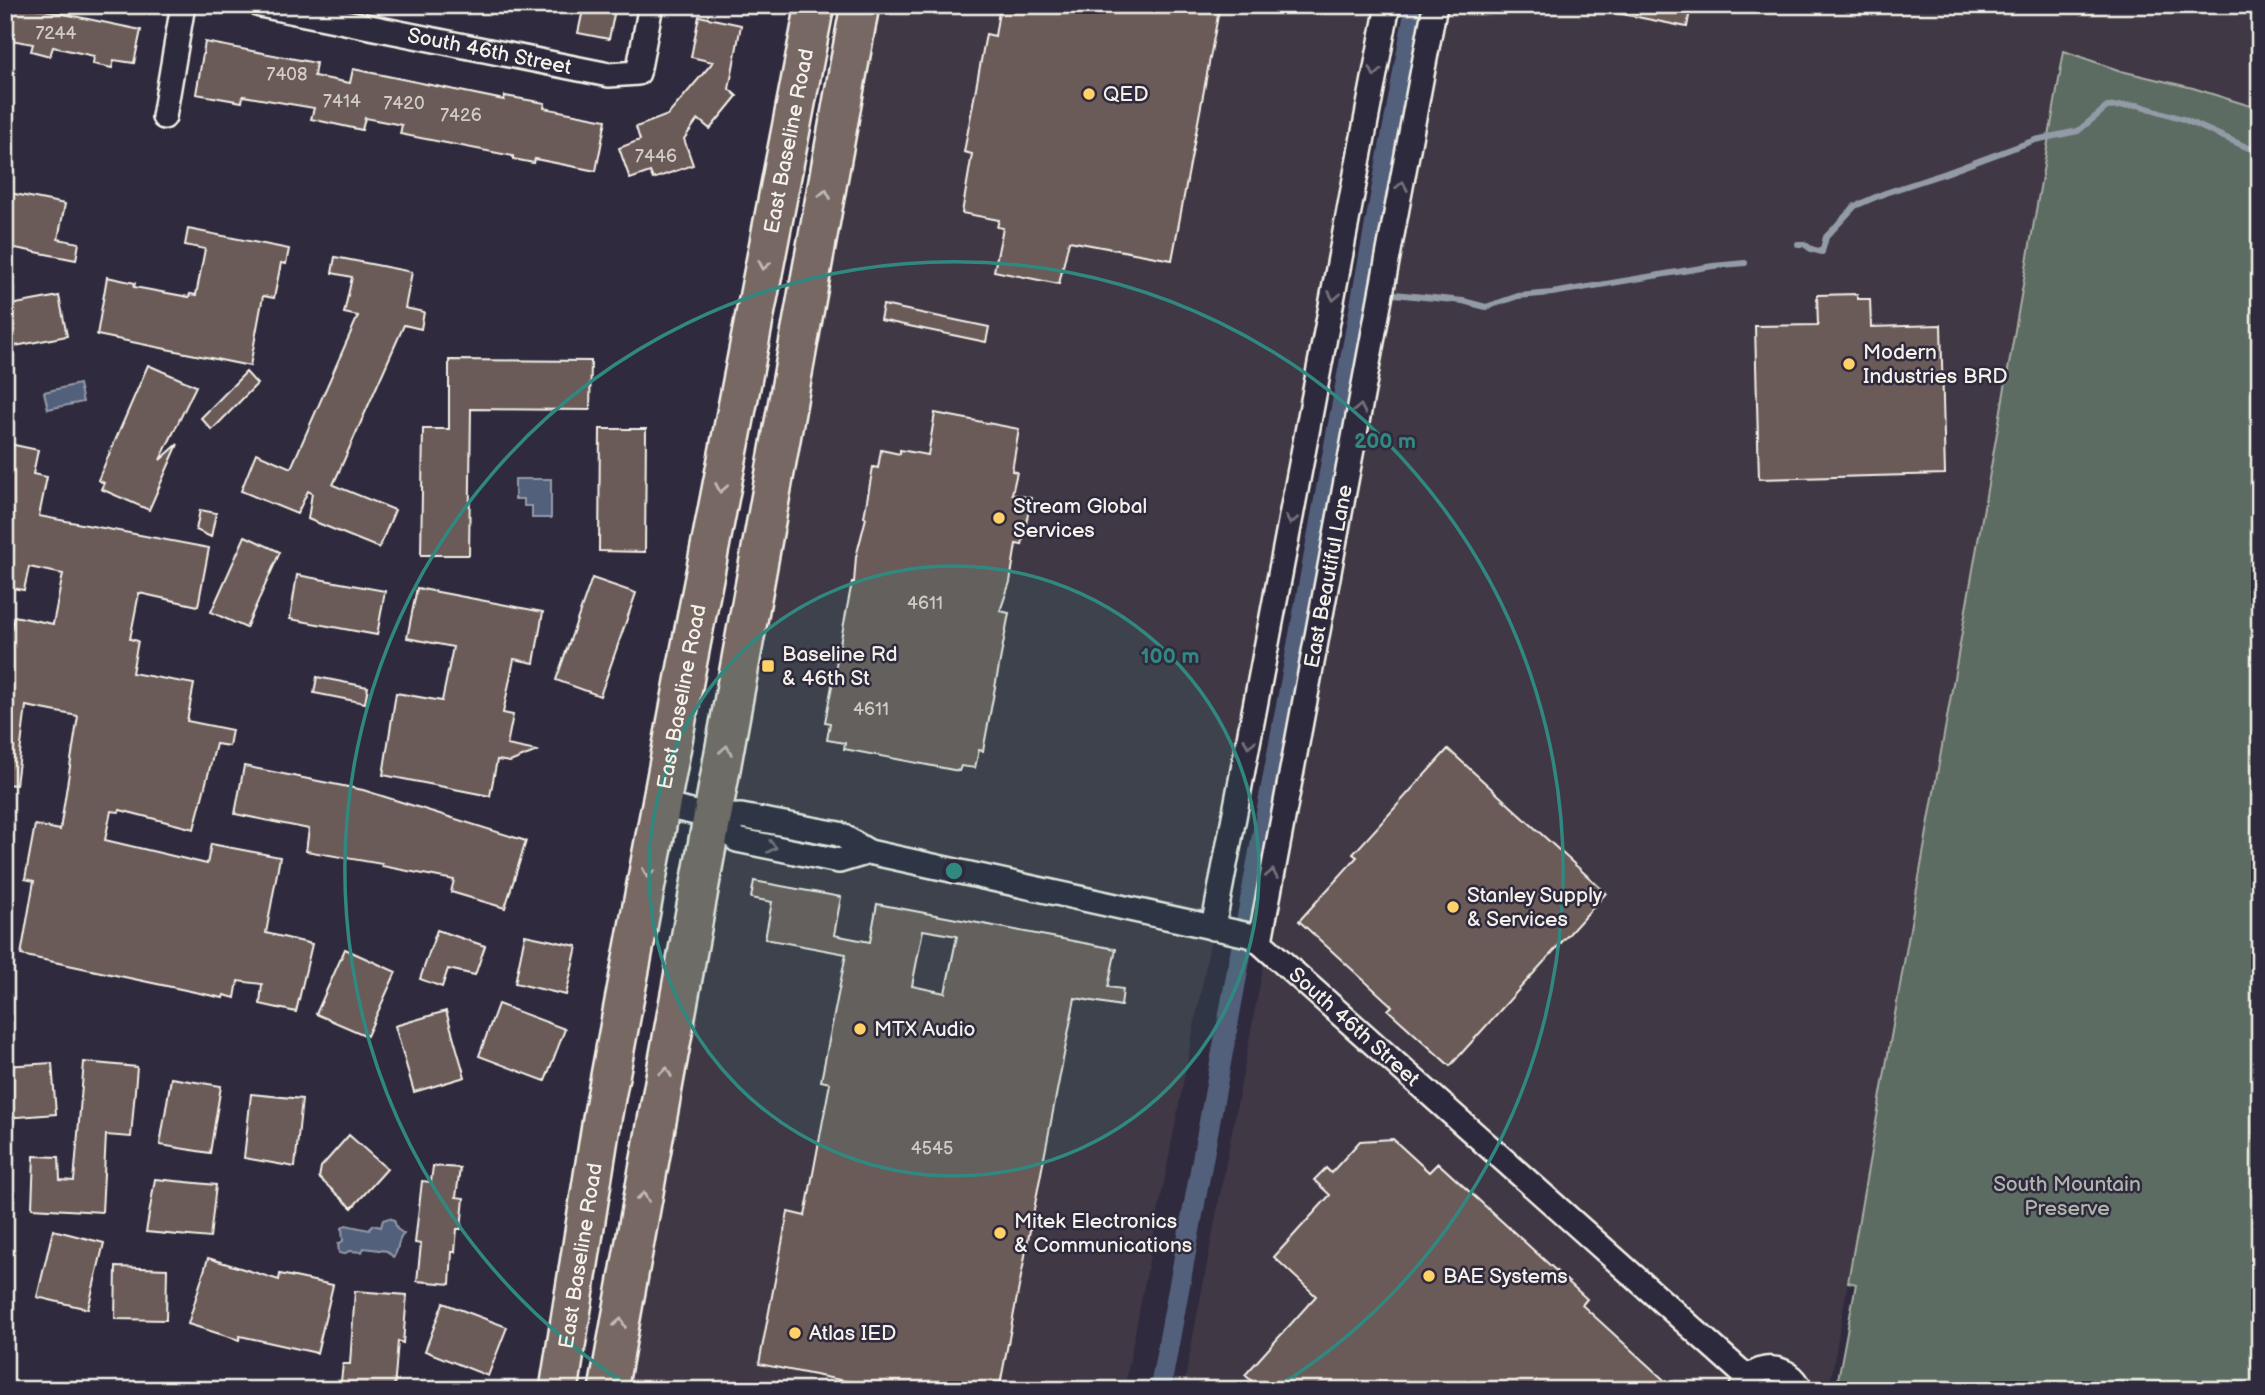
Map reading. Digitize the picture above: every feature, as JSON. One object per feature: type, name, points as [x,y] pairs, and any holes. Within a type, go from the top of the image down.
[{"type":"main road","name":"East Baseline Road","points":[[559,1390],[602,1119],[660,805],[815,5]]},
{"type":"main road","points":[[608,1390],[860,5]]},
{"type":"main road","points":[[743,372],[792,382]]},
{"type":"main road","points":[[602,1119],[654,1139]]},
{"type":"street","points":[[164,117],[183,5]]},
{"type":"street","name":"South 46th Street","points":[[260,5],[609,75],[638,73],[651,5]]},
{"type":"street","points":[[1240,934],[1388,5]]},
{"type":"street","name":"East Beautiful Lane","points":[[1240,934],[1435,5]]},
{"type":"street","name":"South 46th Street","points":[[660,805],[714,817],[741,816],[839,834],[869,852],[1240,934],[1744,1384],[1763,1369],[1781,1369],[1795,1379],[1801,1390]]},
{"type":"shaded area","points":[[878,5],[1375,5],[1310,425],[1124,1390],[625,1390]]},
{"type":"shaded area","points":[[1445,5],[2260,5],[2260,109],[2193,88],[2121,71],[2064,52],[1829,1390],[1183,1390]]},
{"type":"green space","name":"South Mountain Preserve","points":[[2064,51],[2121,71],[2193,88],[2260,109],[2260,1390],[1836,1390],[1856,1284],[1848,1282]]},
{"type":"water","points":[[79,384],[83,402],[48,409],[44,392]]},
{"type":"water","points":[[515,479],[551,479],[551,518],[532,518],[532,506],[524,506],[524,499],[515,499]]},
{"type":"water","points":[[383,1220],[394,1220],[397,1229],[404,1234],[393,1257],[387,1251],[364,1248],[362,1252],[339,1253],[338,1244],[343,1241],[342,1228],[346,1225],[369,1230],[373,1225],[381,1227]]},
{"type":"building","points":[[5,5],[40,9],[141,30],[134,63],[114,60],[112,68],[93,64],[94,56],[53,47],[50,56],[31,51],[33,44],[5,39]]},
{"type":"building","points":[[584,5],[616,5],[609,39],[578,33]]},
{"type":"building","name":"QED","points":[[1000,5],[1220,5],[1172,260],[1069,241],[1059,284],[994,271],[1003,228],[997,227],[999,220],[962,213],[972,154],[964,152],[986,34],[995,36]]},
{"type":"building","points":[[1618,5],[1691,5],[1687,27],[1617,13]]},
{"type":"building","points":[[699,16],[741,25],[729,89],[737,96],[710,129],[698,119],[684,139],[693,165],[653,179],[650,172],[630,179],[619,148],[640,140],[636,127],[668,115],[713,62],[691,57]]},
{"type":"building","points":[[205,42],[316,63],[314,76],[350,83],[353,69],[504,100],[505,96],[545,103],[544,108],[606,120],[596,171],[535,159],[534,163],[513,159],[513,156],[400,134],[402,125],[365,118],[362,130],[311,119],[314,108],[243,96],[242,102],[196,94]]},
{"type":"building","points":[[5,192],[65,204],[58,239],[79,243],[76,260],[5,246]]},
{"type":"building","points":[[188,229],[289,249],[286,264],[281,263],[274,298],[263,296],[250,366],[97,335],[107,277],[135,283],[134,287],[189,297],[190,294],[196,295],[205,249],[185,245]]},
{"type":"building","points":[[335,257],[412,272],[405,308],[424,312],[421,329],[404,325],[333,485],[395,510],[379,548],[308,519],[312,493],[308,491],[297,514],[241,491],[256,453],[291,468],[358,316],[344,313],[352,277],[332,273]]},
{"type":"building","name":"Modern Industries BRD","points":[[1857,294],[1857,299],[1870,299],[1871,327],[1941,325],[1945,474],[1759,479],[1755,326],[1818,325],[1817,295]]},
{"type":"building","points":[[59,296],[67,336],[5,348],[5,306]]},
{"type":"building","points":[[883,305],[989,327],[986,342],[880,320]]},
{"type":"building","points":[[449,360],[591,361],[590,410],[471,409],[469,555],[421,555],[423,429],[449,429]]},
{"type":"building","points":[[148,365],[196,386],[160,460],[178,444],[149,510],[101,489],[104,483],[98,480]]},
{"type":"building","points":[[246,372],[257,384],[212,430],[201,418]]},
{"type":"building","points":[[935,413],[1019,429],[1012,471],[1017,472],[1012,494],[1031,498],[1022,545],[1016,544],[1010,582],[1000,611],[1009,613],[983,751],[979,750],[975,768],[961,766],[959,771],[844,749],[845,743],[827,740],[830,723],[825,722],[852,582],[854,583],[856,557],[866,518],[864,517],[873,467],[878,468],[881,450],[928,455]]},
{"type":"building","points":[[600,429],[646,429],[645,552],[599,551]]},
{"type":"building","points":[[5,443],[38,450],[33,474],[47,477],[39,516],[209,548],[198,606],[139,593],[130,639],[138,641],[132,673],[194,684],[187,721],[232,730],[229,746],[216,744],[194,829],[120,810],[111,811],[105,840],[207,864],[211,844],[280,857],[266,933],[312,944],[296,1012],[260,1004],[262,984],[238,981],[235,998],[224,995],[223,998],[21,955],[34,881],[25,879],[35,825],[60,830],[78,716],[26,706],[16,785],[5,784],[5,647],[8,648],[14,616],[53,624],[63,574],[29,567],[24,590],[5,587]]},
{"type":"building","points":[[200,510],[216,513],[211,537],[196,530]]},
{"type":"building","points":[[245,536],[280,552],[246,628],[211,612]]},
{"type":"building","points":[[297,575],[385,591],[377,635],[290,619]]},
{"type":"building","points":[[592,578],[636,593],[600,696],[556,680]]},
{"type":"building","points":[[417,588],[543,612],[534,663],[514,659],[503,713],[513,715],[507,745],[537,751],[510,762],[497,760],[490,796],[383,775],[396,693],[442,701],[453,647],[407,638]]},
{"type":"building","points":[[317,677],[368,687],[365,703],[314,693]]},
{"type":"building","name":"Stanley Supply & Services","points":[[1448,749],[1606,893],[1450,1066],[1388,1010],[1392,1006],[1299,921],[1357,857],[1353,854]]},
{"type":"building","points":[[244,766],[363,790],[526,841],[505,908],[451,892],[454,880],[306,851],[309,829],[235,814]]},
{"type":"building","points":[[754,881],[841,897],[834,935],[870,942],[877,904],[1116,949],[1108,987],[1123,989],[1121,1006],[1075,998],[999,1390],[891,1390],[759,1364],[788,1212],[805,1216],[830,1083],[821,1081],[846,954],[765,939],[772,902],[751,898]],"holes":[[[923,930],[957,936],[945,993],[912,986]]]},
{"type":"building","points":[[437,930],[485,946],[475,975],[448,969],[442,987],[420,979]]},
{"type":"building","points":[[525,935],[577,946],[566,995],[515,983]]},
{"type":"building","points":[[345,949],[396,972],[367,1036],[316,1014]]},
{"type":"building","points":[[498,1004],[565,1029],[545,1081],[479,1056]]},
{"type":"building","points":[[446,1011],[465,1077],[414,1092],[395,1026]]},
{"type":"building","points":[[84,1062],[137,1067],[131,1137],[106,1135],[102,1212],[32,1208],[34,1156],[59,1157],[60,1180],[74,1181]]},
{"type":"building","points":[[52,1063],[56,1114],[5,1118],[5,1066]]},
{"type":"building","points":[[171,1078],[221,1086],[210,1153],[160,1145]]},
{"type":"building","points":[[251,1094],[302,1099],[295,1167],[244,1158]]},
{"type":"building","points":[[349,1135],[387,1169],[352,1208],[319,1178],[321,1167]]},
{"type":"building","name":"BAE Systems","points":[[1393,1139],[1429,1172],[1438,1163],[1587,1299],[1582,1305],[1675,1390],[1262,1390],[1245,1375],[1316,1296],[1274,1257],[1330,1195],[1314,1180],[1326,1168],[1331,1173],[1360,1141]]},
{"type":"building","points":[[433,1166],[460,1168],[456,1197],[464,1198],[461,1229],[457,1229],[455,1252],[452,1252],[450,1284],[417,1281],[421,1244],[415,1243],[422,1181],[431,1182]]},
{"type":"building","points":[[155,1179],[216,1185],[210,1238],[146,1232]]},
{"type":"building","points":[[53,1230],[104,1243],[88,1309],[37,1297]]},
{"type":"building","points":[[208,1258],[279,1280],[280,1274],[333,1285],[317,1353],[240,1336],[239,1340],[188,1324]]},
{"type":"building","points":[[116,1267],[167,1269],[166,1320],[115,1319]]},
{"type":"building","points":[[355,1291],[407,1295],[403,1343],[398,1341],[394,1390],[340,1390],[343,1364],[350,1364]]},
{"type":"building","points":[[443,1303],[507,1327],[488,1376],[425,1351]]},
{"type":"waterway","points":[[1160,1390],[1416,5]]},
{"type":"waterway","points":[[1798,244],[1822,252],[1826,237],[1855,206],[2035,140],[2078,131],[2107,107],[2138,105],[2183,119],[2260,153]]},
{"type":"waterway","points":[[1394,294],[1463,301],[1486,307],[1518,296],[1745,263]]},
{"type":"place","name":"QED","points":[[1089,94]]},
{"type":"place","name":"Modern Industries BRD","points":[[1849,364]]},
{"type":"place","name":"Stream Global Services","points":[[999,518]]},
{"type":"place","name":"Baseline Rd & 46th St","points":[[768,666]]},
{"type":"place","name":"Stanley Supply & Services","points":[[1453,907]]},
{"type":"place","name":"MTX Audio","points":[[860,1029]]},
{"type":"place","name":"Mitek Electronics & Communications","points":[[1000,1233]]},
{"type":"place","name":"BAE Systems","points":[[1429,1276]]},
{"type":"place","name":"Atlas IED","points":[[795,1333]]}]
